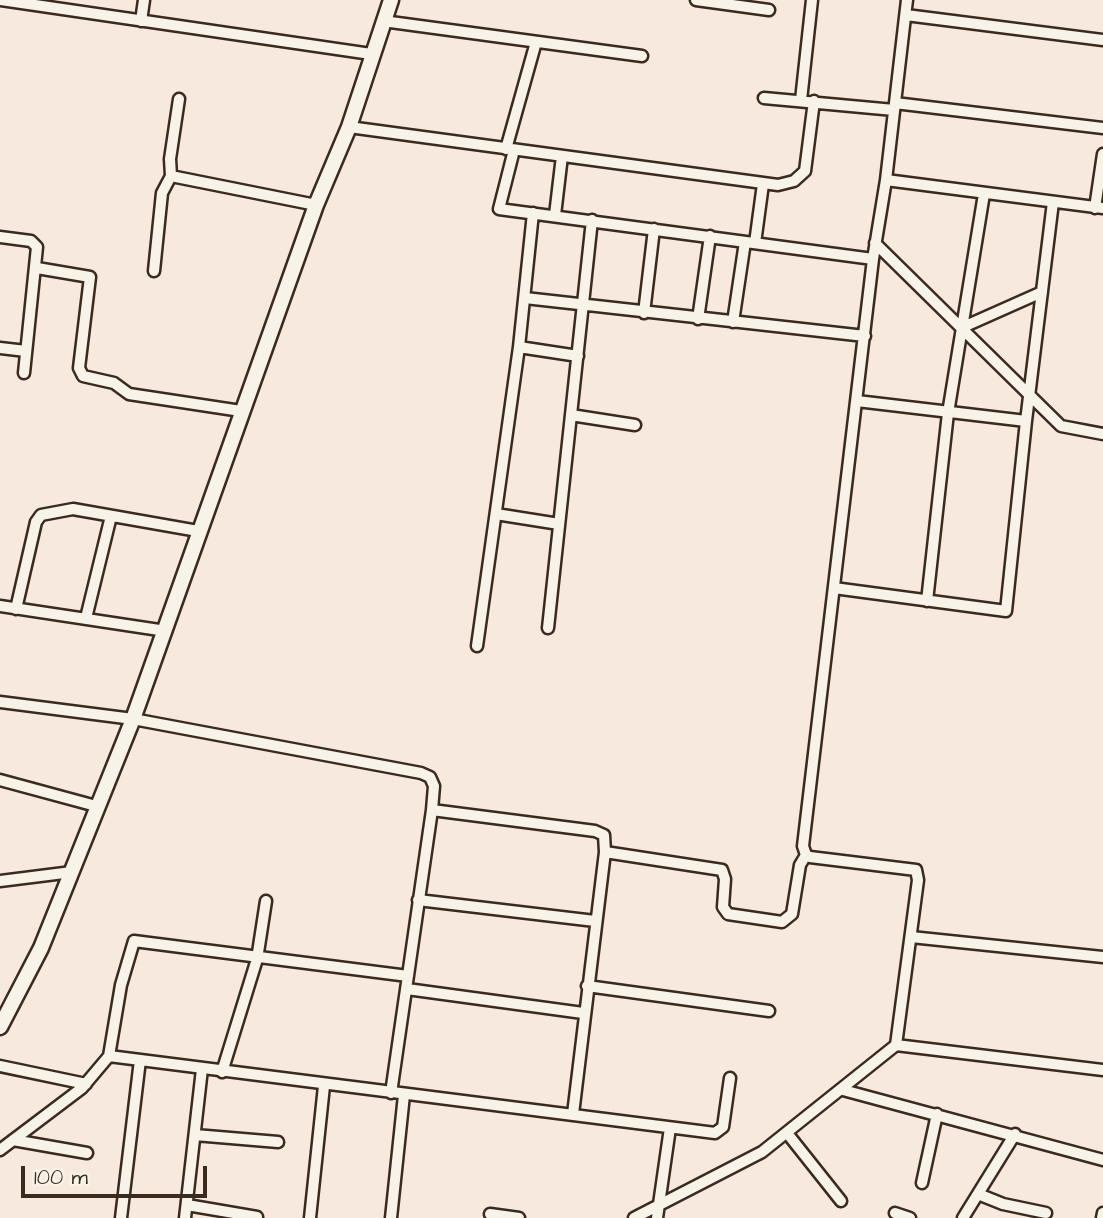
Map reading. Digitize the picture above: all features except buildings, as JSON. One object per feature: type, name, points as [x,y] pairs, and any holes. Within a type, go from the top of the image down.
[{"type":"street","points":[[1,0],[371,54]]},
{"type":"street","points":[[141,20],[144,0]]},
{"type":"street","points":[[0,1027],[41,948],[133,719],[316,205],[349,127],[391,0]]},
{"type":"street","points":[[696,0],[739,3],[768,10]]},
{"type":"street","points":[[801,100],[812,0]]},
{"type":"street","points":[[605,852],[717,869],[724,875],[723,907],[728,914],[782,922],[792,914],[800,865],[806,855],[803,846],[807,800],[907,0]]},
{"type":"street","points":[[906,15],[1103,40]]},
{"type":"street","points":[[383,21],[642,56]]},
{"type":"street","points":[[536,42],[510,149],[499,209],[873,259]]},
{"type":"street","points":[[764,98],[895,107],[1103,128]]},
{"type":"street","points":[[154,271],[162,193],[171,176],[170,159],[179,99]]},
{"type":"street","points":[[349,127],[778,185],[803,176],[814,101]]},
{"type":"street","points":[[886,180],[1099,208],[1103,154]]},
{"type":"street","points":[[555,215],[562,156]]},
{"type":"street","points":[[171,176],[316,205]]},
{"type":"street","points":[[733,322],[763,184]]},
{"type":"street","points":[[927,601],[948,413],[984,194]]},
{"type":"street","points":[[834,589],[1006,611],[1053,202]]},
{"type":"street","points":[[477,646],[519,347],[533,213]]},
{"type":"street","points":[[548,628],[592,220]]},
{"type":"street","points":[[644,313],[653,229]]},
{"type":"street","points":[[698,319],[710,236]]},
{"type":"street","points":[[0,237],[35,243],[37,268],[24,373]]},
{"type":"street","points":[[875,243],[1061,426],[1103,434]]},
{"type":"street","points":[[37,268],[90,277],[79,368],[88,380],[114,383],[129,394],[242,411]]},
{"type":"street","points":[[961,328],[1042,292]]},
{"type":"street","points":[[525,298],[865,336]]},
{"type":"street","points":[[519,347],[578,356]]},
{"type":"street","points":[[0,348],[26,351]]},
{"type":"street","points":[[857,401],[1026,421]]},
{"type":"street","points":[[571,415],[635,425]]},
{"type":"street","points":[[16,609],[38,517],[63,509],[198,531]]},
{"type":"street","points":[[496,514],[559,524]]},
{"type":"street","points":[[86,618],[111,516]]},
{"type":"street","points":[[0,606],[166,631]]},
{"type":"street","points":[[0,702],[133,719],[421,773],[430,778],[434,786],[432,810],[391,1093]]},
{"type":"street","points":[[0,780],[96,806]]},
{"type":"street","points":[[432,810],[602,832],[605,852],[583,1013],[573,1114]]},
{"type":"street","points":[[634,1218],[746,1162],[843,1090],[896,1045],[918,880],[916,870],[806,855]]},
{"type":"street","points":[[0,881],[72,872]]},
{"type":"street","points":[[418,900],[595,921]]},
{"type":"street","points":[[222,1072],[257,959],[266,901]]},
{"type":"street","points":[[911,937],[1103,957]]},
{"type":"street","points":[[0,1150],[86,1084],[108,1056],[121,985],[134,941],[257,959],[408,976]]},
{"type":"street","points":[[587,986],[769,1012]]},
{"type":"street","points":[[407,989],[583,1013]]},
{"type":"street","points":[[896,1045],[1103,1070]]},
{"type":"street","points":[[108,1056],[324,1086],[715,1133],[721,1130],[730,1078]]},
{"type":"street","points":[[121,1218],[139,1060]]},
{"type":"street","points":[[0,1066],[86,1084]]},
{"type":"street","points":[[185,1218],[202,1069]]},
{"type":"street","points":[[310,1218],[324,1086]]},
{"type":"street","points":[[843,1090],[1103,1160]]},
{"type":"street","points":[[391,1218],[404,1095]]},
{"type":"street","points":[[922,1182],[937,1114]]},
{"type":"street","points":[[657,1218],[670,1128]]},
{"type":"street","points":[[787,1133],[841,1201]]},
{"type":"street","points":[[195,1135],[278,1142]]},
{"type":"street","points":[[963,1218],[1015,1135]]},
{"type":"street","points":[[13,1140],[87,1153]]},
{"type":"street","points":[[978,1194],[1046,1213]]},
{"type":"street","points":[[187,1205],[257,1217]]},
{"type":"street","points":[[895,1213],[910,1218]]},
{"type":"street","points":[[490,1214],[519,1218]]}]
